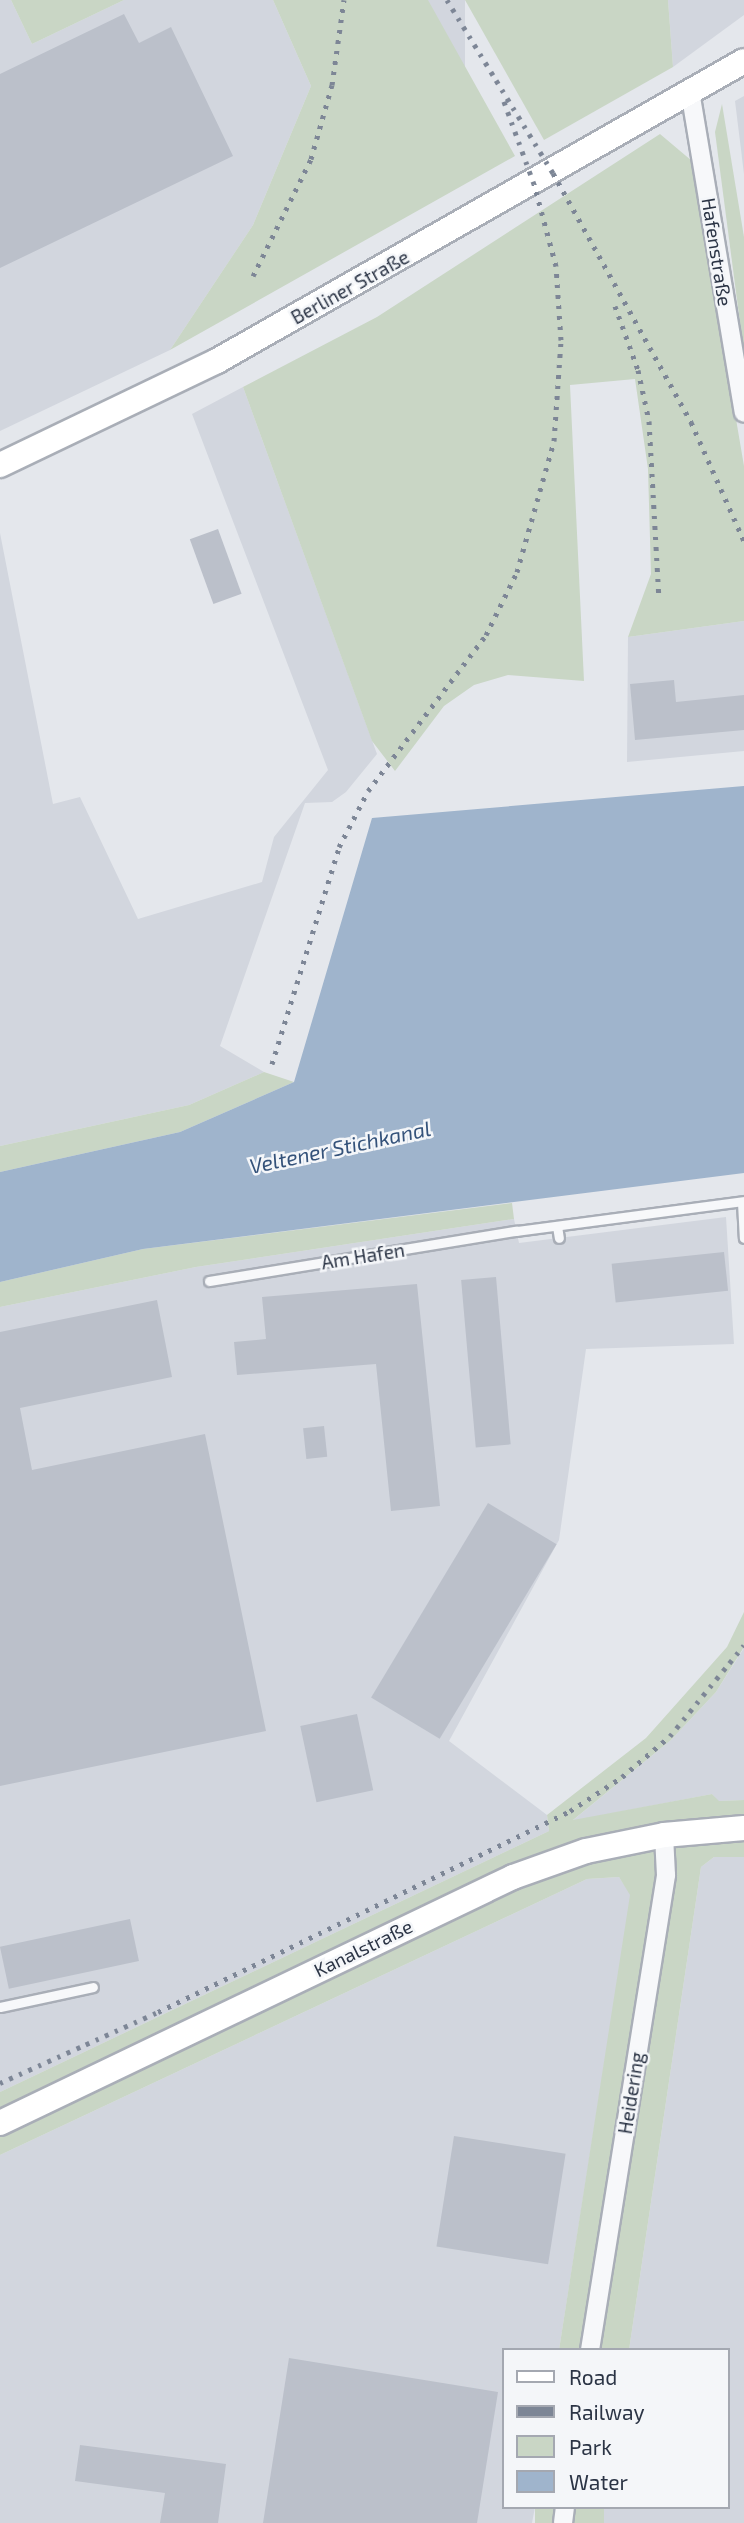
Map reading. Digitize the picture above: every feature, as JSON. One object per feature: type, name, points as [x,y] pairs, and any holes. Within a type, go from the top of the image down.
[{"type":"main road","name":"Berliner Straße","points":[[0,466],[217,361],[534,184],[744,61]]},
{"type":"main road","name":"Kanalstraße","points":[[0,2123],[513,1877],[586,1852],[664,1835],[744,1828]]},
{"type":"street","name":"Hafenstraße","points":[[690,91],[744,413]]},
{"type":"street","name":"Heidering","points":[[590,2348],[666,1875],[664,1835]]},
{"type":"lane","name":"Am Hafen","points":[[209,1281],[516,1231],[743,1202]]},
{"type":"lane","points":[[743,1202],[744,1238]]},
{"type":"lane","points":[[557,1226],[558,1238]]},
{"type":"lane","points":[[0,2007],[93,1987]]},
{"type":"shaded area","points":[[0,0],[11,0],[32,44],[124,0],[273,0],[311,86],[253,225],[170,350],[0,431]]},
{"type":"shaded area","points":[[428,0],[465,0],[465,179],[428,179]]},
{"type":"shaded area","points":[[668,0],[744,0],[744,15],[673,67]]},
{"type":"shaded area","points":[[744,96],[744,174],[735,101]]},
{"type":"shaded area","points":[[243,387],[377,754],[346,792],[332,802],[305,803],[220,1046],[264,1072],[189,1105],[0,1146],[0,533],[53,804],[80,797],[138,919],[262,882],[274,837],[328,770],[192,414]]},
{"type":"shaded area","points":[[744,621],[744,751],[627,762],[628,637]]},
{"type":"shaded area","points":[[726,1217],[734,1344],[586,1349],[559,1540],[449,1741],[547,1815],[549,1831],[0,2092],[0,1307],[196,1267],[514,1219],[519,1243]]},
{"type":"shaded area","points":[[744,1648],[744,1800],[718,1801],[712,1794],[572,1821],[671,1740],[716,1692]]},
{"type":"shaded area","points":[[714,1857],[744,1857],[744,2523],[602,2523],[604,2509],[730,2509],[730,2348],[629,2348],[701,1867]]},
{"type":"shaded area","points":[[619,1877],[631,1895],[559,2348],[503,2348],[503,2509],[535,2509],[532,2523],[0,2523],[0,2155],[587,1879]]},
{"type":"green space","points":[[11,0],[124,0],[32,44]]},
{"type":"green space","points":[[273,0],[428,0],[515,156],[170,350],[253,225],[311,86]]},
{"type":"green space","points":[[465,0],[668,0],[673,67],[544,140]]},
{"type":"green space","points":[[722,104],[744,237],[744,353],[715,132]]},
{"type":"green space","points":[[660,134],[692,161],[744,466],[744,621],[628,637],[651,574],[648,469],[635,379],[570,385],[584,681],[508,675],[474,685],[444,706],[395,771],[372,741],[243,387],[377,317]]},
{"type":"green space","points":[[264,1072],[294,1082],[180,1132],[0,1172],[0,1146],[189,1105]]},
{"type":"green space","points":[[512,1203],[514,1219],[196,1267],[0,1307],[0,1282],[143,1249]]},
{"type":"green space","points":[[744,1612],[744,1647],[716,1692],[671,1740],[573,1820],[712,1794],[719,1801],[744,1800],[744,1857],[714,1857],[701,1867],[629,2348],[559,2348],[630,1895],[619,1877],[587,1879],[0,2155],[0,2092],[549,1831],[547,1815],[646,1738],[727,1647]]},
{"type":"green space","points":[[535,2509],[604,2509],[604,2523],[535,2523]]},
{"type":"water","name":"Veltener Stichkanal","points":[[744,786],[744,1173],[143,1249],[0,1282],[0,1172],[180,1132],[294,1082],[372,818]]},
{"type":"building","points":[[124,14],[139,43],[171,27],[233,156],[0,268],[0,74]]},
{"type":"building","points":[[218,529],[242,594],[213,604],[190,539]]},
{"type":"building","points":[[674,680],[676,702],[744,695],[744,730],[635,740],[630,684]]},
{"type":"building","points":[[724,1252],[728,1291],[616,1303],[612,1264]]},
{"type":"building","points":[[496,1277],[511,1444],[476,1447],[461,1280]]},
{"type":"building","points":[[417,1284],[440,1506],[391,1511],[376,1364],[237,1375],[234,1342],[266,1339],[262,1297]]},
{"type":"building","points":[[157,1300],[172,1377],[20,1408],[32,1470],[205,1434],[266,1731],[0,1786],[0,1332]]},
{"type":"building","points":[[324,1426],[327,1457],[306,1459],[303,1428]]},
{"type":"building","points":[[488,1503],[557,1544],[440,1739],[371,1698]]},
{"type":"building","points":[[357,1714],[373,1790],[316,1802],[300,1726]]},
{"type":"building","points":[[130,1919],[139,1961],[9,1989],[0,1947]]},
{"type":"building","points":[[454,2136],[566,2154],[548,2264],[436,2247]]},
{"type":"building","points":[[289,2358],[498,2392],[477,2523],[263,2523]]},
{"type":"building","points":[[80,2445],[226,2464],[218,2523],[160,2523],[165,2493],[75,2481]]},
{"type":"railway","points":[[253,276],[311,159],[332,85],[344,0]]},
{"type":"railway","points":[[447,0],[553,173],[691,422],[744,541]]},
{"type":"railway","points":[[272,1064],[339,847],[368,791],[486,635],[517,572],[554,441],[561,340],[556,266],[534,184],[502,96]]},
{"type":"railway","points":[[615,306],[638,370],[649,421],[659,598]]},
{"type":"railway","points":[[0,2083],[158,2012],[570,1811],[622,1777],[670,1736],[744,1645]]}]
